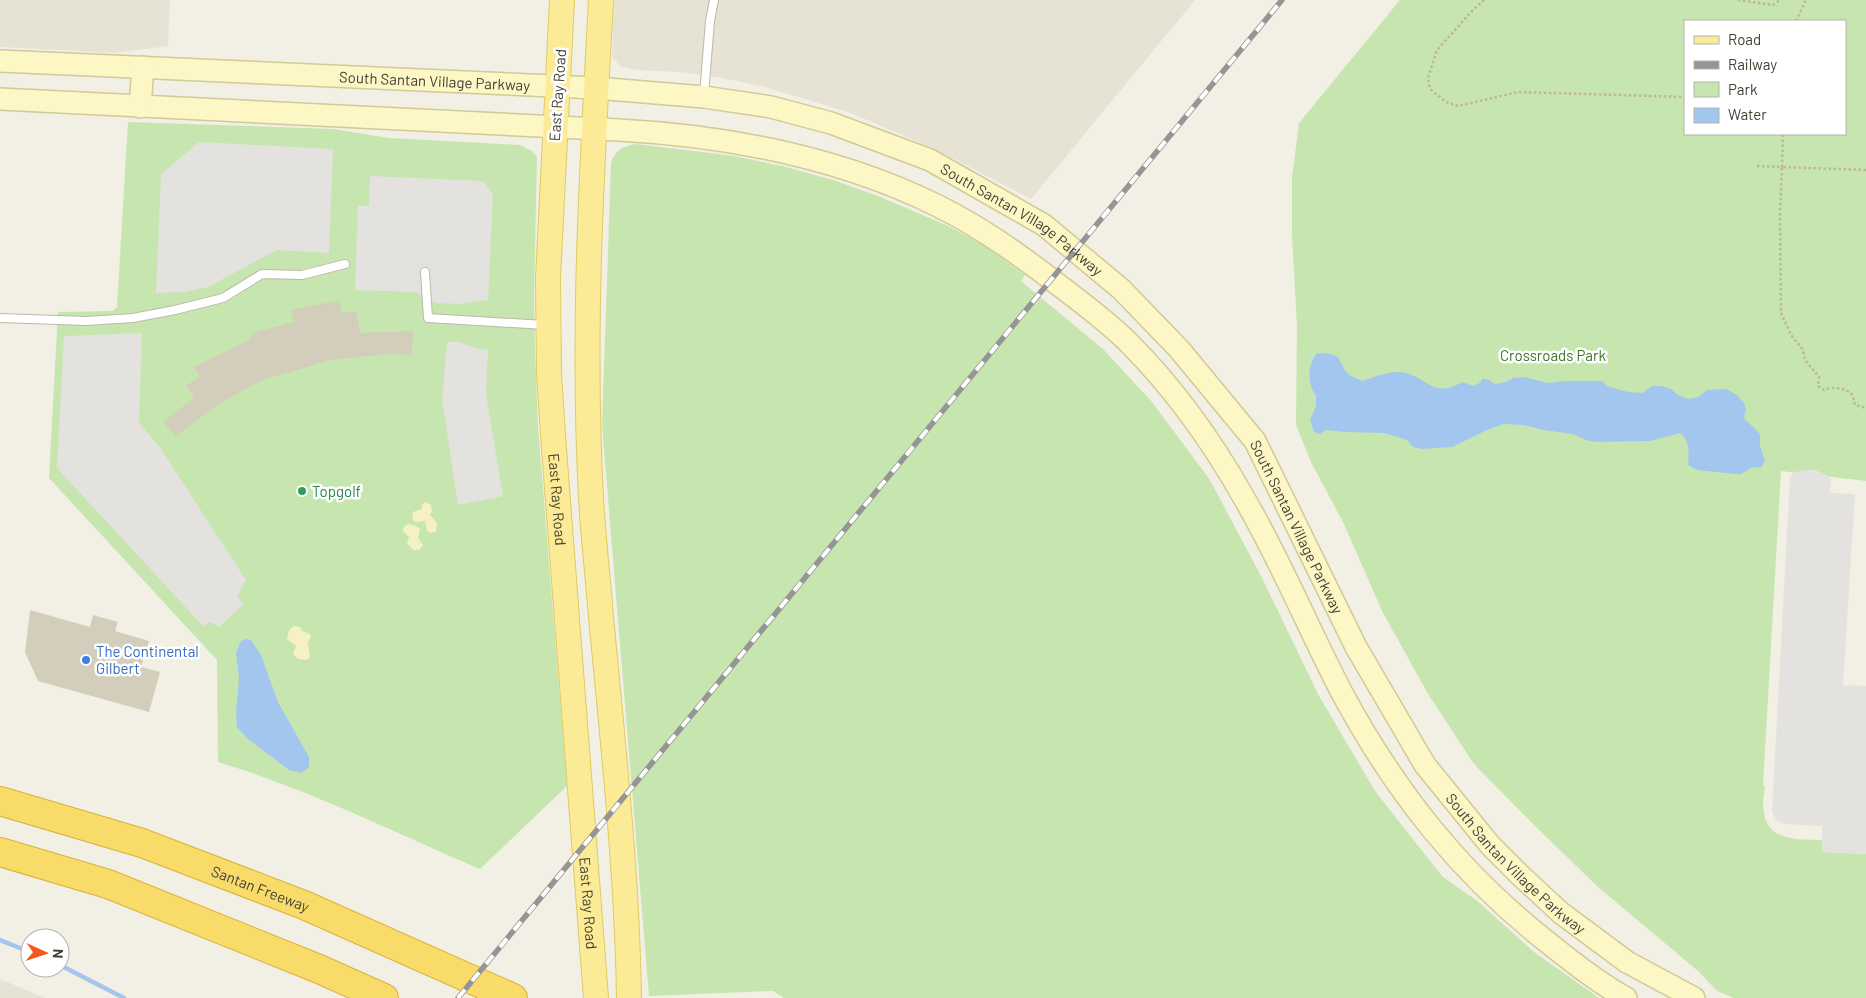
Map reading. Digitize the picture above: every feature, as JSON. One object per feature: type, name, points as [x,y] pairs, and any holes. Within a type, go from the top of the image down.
[{"type":"highway","name":"Santan Freeway","points":[[0,801],[142,843],[286,898],[513,998]]},
{"type":"highway","points":[[0,852],[108,884],[384,998]]},
{"type":"main road","name":"East Ray Road","points":[[562,0],[548,278],[548,324],[554,450],[596,987]]},
{"type":"main road","points":[[601,0],[590,209],[587,354],[591,499],[618,805],[626,916],[629,995]]},
{"type":"main road","name":"South Santan Village Parkway","points":[[0,60],[558,86],[704,97],[771,107],[831,123],[930,160],[1044,225],[1121,289],[1179,349],[1256,441],[1356,647],[1425,765],[1490,845],[1561,913],[1626,962],[1694,998]]},
{"type":"main road","points":[[140,107],[143,67]]},
{"type":"main road","name":"South Santan Village Parkway","points":[[0,99],[660,132],[738,142],[810,159],[886,183],[939,206],[1001,242],[1092,311],[1127,341],[1156,373],[1208,438],[1246,500],[1272,547],[1330,669],[1371,743],[1399,787],[1427,824],[1474,877],[1515,916],[1575,964],[1626,998]]},
{"type":"lane","points":[[704,97],[710,21],[714,0]]},
{"type":"lane","points":[[0,318],[86,322],[133,318],[176,310],[223,298],[262,274],[302,275],[344,264]]},
{"type":"lane","points":[[425,272],[428,318],[531,325],[548,324]]},
{"type":"path","points":[[1484,0],[1437,50],[1428,78],[1430,88],[1446,102],[1458,106],[1518,92],[1684,96]]},
{"type":"path","points":[[1738,0],[1772,5],[1780,0]]},
{"type":"path","points":[[1796,20],[1806,0]]},
{"type":"path","points":[[1783,135],[1780,213],[1781,313],[1791,335],[1803,350],[1805,360],[1819,378],[1818,386],[1824,390],[1828,388],[1845,390],[1852,396],[1855,405],[1866,408]]},
{"type":"path","points":[[1757,166],[1866,170]]},
{"type":"shaded area","points":[[0,0],[170,0],[168,46],[115,53],[0,47]]},
{"type":"shaded area","points":[[614,0],[1195,0],[1031,199],[937,150],[851,113],[765,87],[717,77],[621,67],[612,57]]},
{"type":"shaded area","points":[[199,142],[333,149],[329,253],[277,250],[208,287],[185,292],[156,293],[161,174]]},
{"type":"shaded area","points":[[370,176],[483,181],[493,194],[488,300],[460,304],[437,303],[415,292],[355,290],[358,206],[369,206]]},
{"type":"shaded area","points":[[142,333],[139,423],[159,446],[246,580],[237,596],[244,604],[219,627],[210,622],[203,626],[57,468],[64,336]]},
{"type":"shaded area","points":[[447,342],[459,342],[478,349],[488,350],[486,394],[503,496],[458,505],[442,399]]},
{"type":"shaded area","points":[[1816,470],[1826,475],[1831,480],[1830,493],[1855,494],[1843,685],[1866,686],[1866,854],[1822,852],[1822,826],[1785,824],[1777,821],[1772,812],[1790,477],[1794,472]]},
{"type":"shaded area","points":[[0,979],[45,998],[0,998]]},
{"type":"green space","name":"Crossroads Park","points":[[1400,0],[1866,0],[1866,481],[1781,471],[1763,810],[1767,822],[1778,834],[1795,839],[1822,840],[1822,852],[1866,854],[1866,998],[1734,998],[1717,991],[1698,971],[1598,887],[1474,764],[1428,694],[1382,611],[1344,524],[1311,462],[1296,425],[1297,326],[1292,236],[1292,178],[1299,123]]},
{"type":"green space","name":"Topgolf","points":[[128,122],[333,129],[389,138],[520,145],[532,151],[537,157],[534,294],[538,427],[567,786],[480,869],[318,798],[218,762],[217,660],[49,478],[58,312],[113,311],[117,307]]},
{"type":"green space","points":[[636,144],[735,156],[786,167],[836,181],[878,196],[946,225],[984,245],[1025,275],[1021,281],[1104,350],[1152,402],[1210,480],[1262,578],[1318,694],[1375,791],[1427,857],[1443,877],[1476,900],[1534,952],[1599,998],[784,998],[773,991],[649,996],[602,425],[611,163],[620,149]]},
{"type":"sand","points":[[425,502],[431,505],[432,511],[430,515],[437,523],[436,532],[430,533],[427,531],[425,521],[416,522],[412,519],[413,512],[422,509],[422,505]]},
{"type":"sand","points":[[408,524],[420,529],[418,538],[423,545],[419,550],[413,550],[407,543],[409,537],[403,531],[403,528]]},
{"type":"sand","points":[[294,626],[300,627],[302,631],[311,636],[308,643],[310,657],[307,660],[298,659],[293,654],[296,646],[287,639],[289,630]]},
{"type":"water","points":[[1317,353],[1327,353],[1337,357],[1351,376],[1362,381],[1386,373],[1400,372],[1417,377],[1436,388],[1452,387],[1462,382],[1474,386],[1481,382],[1482,379],[1487,379],[1495,384],[1506,382],[1513,378],[1524,377],[1548,383],[1602,381],[1607,386],[1628,392],[1642,393],[1652,386],[1661,386],[1671,389],[1678,395],[1688,399],[1698,397],[1707,390],[1726,389],[1737,395],[1744,403],[1746,409],[1744,418],[1760,434],[1760,446],[1765,461],[1761,468],[1753,467],[1741,474],[1697,470],[1688,465],[1689,452],[1681,433],[1650,441],[1596,442],[1573,434],[1524,425],[1504,424],[1452,447],[1422,449],[1413,447],[1407,440],[1384,433],[1326,430],[1320,434],[1314,432],[1310,420],[1316,406],[1316,396],[1311,386],[1309,374],[1311,363]]},
{"type":"water","points":[[251,640],[261,655],[278,702],[309,757],[309,767],[301,773],[289,770],[248,739],[237,727],[236,713],[239,678],[236,653],[241,641]]},
{"type":"building","points":[[340,300],[342,313],[356,311],[360,333],[413,331],[412,355],[387,354],[330,360],[260,381],[216,406],[176,436],[163,422],[194,398],[186,386],[200,376],[194,367],[250,340],[252,333],[294,322],[291,310]]},
{"type":"building","name":"The Continental Gilbert","points":[[30,610],[90,627],[93,615],[118,622],[115,631],[149,641],[141,667],[160,672],[149,712],[38,681],[25,652]]},
{"type":"waterway","points":[[0,940],[20,948]]},
{"type":"waterway","points":[[70,970],[124,998]]},
{"type":"railway","points":[[458,998],[1282,0]]},
{"type":"place","name":"Topgolf","points":[[302,491]]},
{"type":"place","name":"The Continental Gilbert","points":[[86,660]]}]
